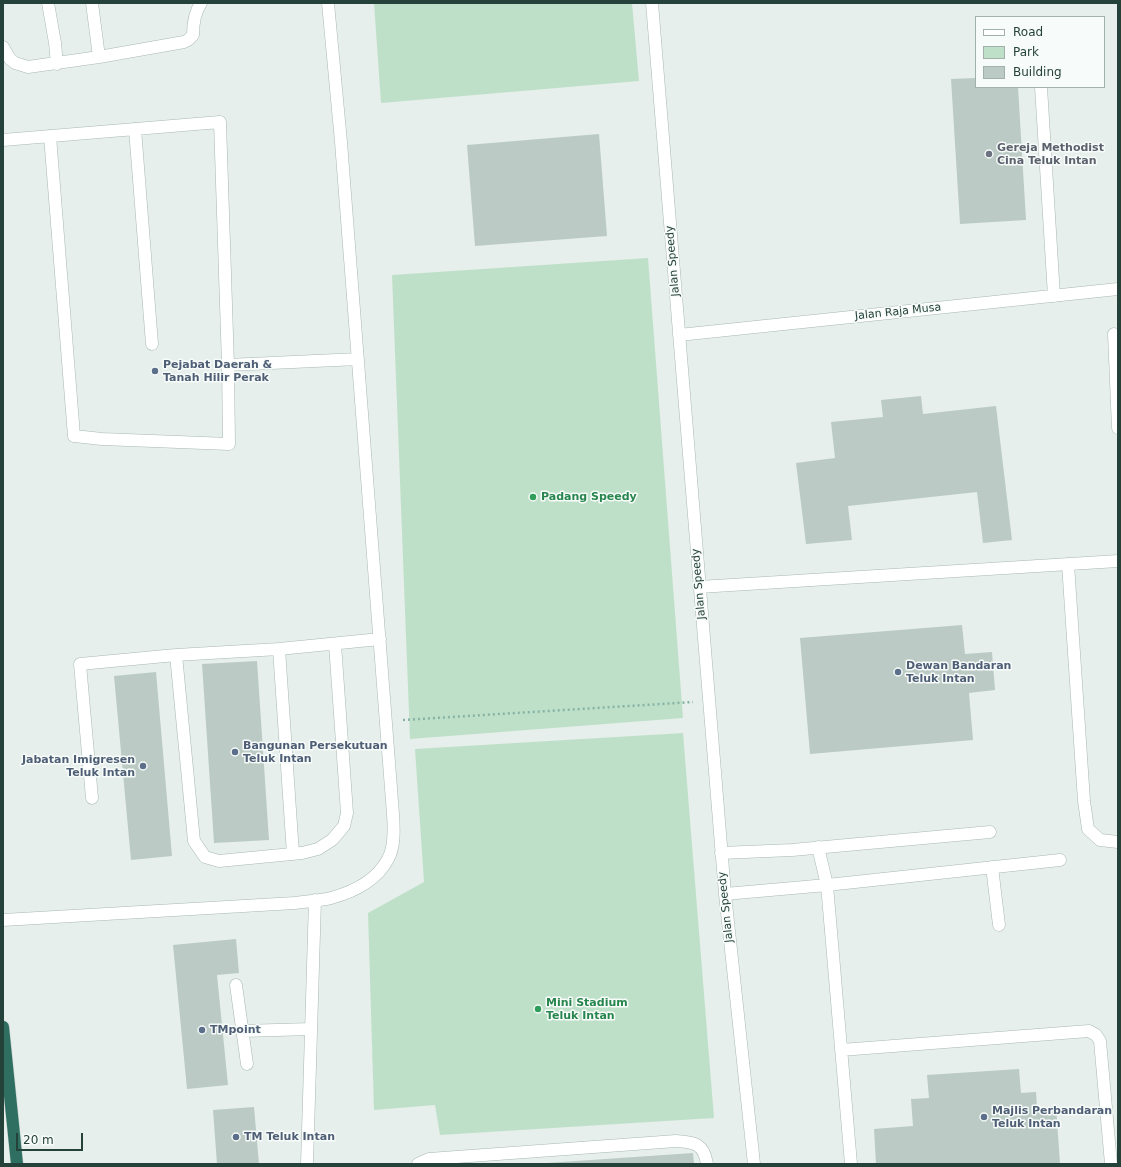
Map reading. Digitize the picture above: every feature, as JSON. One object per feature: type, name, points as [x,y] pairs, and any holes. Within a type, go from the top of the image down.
[{"type":"highway","points":[[3,1027],[17,1164]]},
{"type":"street","points":[[48,3],[57,64]]},
{"type":"street","points":[[92,3],[99,58]]},
{"type":"street","points":[[3,47],[10,59],[15,63],[28,67],[99,58],[184,42],[193,35],[193,24],[198,7],[201,3]]},
{"type":"street","points":[[3,920],[295,903],[330,898],[357,888],[377,874],[389,859],[394,839],[394,826],[342,142],[328,3]]},
{"type":"street","name":"Jalan Speedy","points":[[652,3],[721,853],[754,1164]]},
{"type":"street","points":[[1041,88],[1054,296]]},
{"type":"street","points":[[3,140],[50,136],[220,122],[228,365],[229,444],[102,439],[74,436],[50,136]]},
{"type":"street","points":[[135,129],[152,344]]},
{"type":"street","name":"Jalan Raja Musa","points":[[679,335],[1118,289]]},
{"type":"street","points":[[1114,334],[1118,428]]},
{"type":"street","points":[[228,365],[358,359]]},
{"type":"street","points":[[699,587],[1118,561]]},
{"type":"street","points":[[1068,564],[1084,801],[1088,829],[1100,840],[1118,842]]},
{"type":"street","points":[[92,798],[80,664],[176,655],[335,644],[380,639]]},
{"type":"street","points":[[176,655],[194,841],[205,856],[219,861],[302,853],[318,849],[332,840],[344,826],[347,813],[335,644]]},
{"type":"street","points":[[279,648],[293,854]]},
{"type":"street","points":[[721,853],[792,850],[990,832]]},
{"type":"street","points":[[818,847],[827,885],[851,1164]]},
{"type":"street","points":[[725,894],[827,885],[1060,860]]},
{"type":"street","points":[[992,868],[999,925]]},
{"type":"street","points":[[307,1164],[315,900]]},
{"type":"street","points":[[236,985],[247,1064]]},
{"type":"street","points":[[242,1030],[311,1029]]},
{"type":"street","points":[[841,1050],[1089,1031],[1096,1035],[1100,1042],[1111,1164]]},
{"type":"street","points":[[418,1164],[429,1159],[460,1161],[676,1141],[690,1142],[699,1146],[705,1155],[707,1164]]},
{"type":"path","points":[[386,722],[709,701]]},
{"type":"green space","points":[[374,3],[632,3],[639,81],[381,103]]},
{"type":"green space","name":"Padang Speedy","points":[[648,258],[683,718],[410,739],[392,275]]},
{"type":"green space","name":"Mini Stadium Teluk Intan","points":[[683,733],[714,1118],[440,1135],[435,1105],[374,1110],[368,913],[424,882],[415,749]]},
{"type":"building","name":"Gereja Methodist Cina Teluk Intan","points":[[975,78],[975,88],[1018,88],[1026,220],[960,224],[951,79]]},
{"type":"building","points":[[599,134],[607,236],[475,246],[467,145]]},
{"type":"building","points":[[921,396],[923,414],[996,406],[1012,540],[983,543],[977,492],[848,506],[852,540],[806,544],[796,463],[835,458],[831,422],[883,417],[881,400]]},
{"type":"building","name":"Dewan Bandaran Teluk Intan","points":[[962,625],[965,654],[992,652],[995,690],[969,693],[973,740],[810,754],[800,638]]},
{"type":"building","name":"Bangunan Persekutuan Teluk Intan","points":[[257,661],[269,840],[214,843],[202,664]]},
{"type":"building","name":"Jabatan Imigresen Teluk Intan","points":[[156,672],[172,856],[131,860],[114,676]]},
{"type":"building","name":"TMpoint","points":[[236,939],[239,973],[217,975],[228,1085],[187,1089],[173,945]]},
{"type":"building","name":"Majlis Perbandaran Teluk Intan","points":[[1019,1069],[1021,1093],[1036,1092],[1037,1108],[1056,1106],[1060,1164],[876,1164],[874,1129],[913,1126],[911,1099],[929,1098],[927,1075]]},
{"type":"building","name":"TM Teluk Intan","points":[[254,1107],[259,1164],[217,1164],[213,1110]]},
{"type":"building","points":[[693,1153],[694,1164],[547,1164],[547,1163]]},
{"type":"place","name":"Gereja Methodist Cina Teluk Intan","points":[[989,154]]},
{"type":"place","name":"Pejabat Daerah & Tanah Hilir Perak","points":[[155,371]]},
{"type":"place","name":"Padang Speedy","points":[[533,497]]},
{"type":"place","name":"Dewan Bandaran Teluk Intan","points":[[898,672]]},
{"type":"place","name":"Bangunan Persekutuan Teluk Intan","points":[[235,752]]},
{"type":"place","name":"Jabatan Imigresen Teluk Intan","points":[[143,766]]},
{"type":"place","name":"Mini Stadium Teluk Intan","points":[[538,1009]]},
{"type":"place","name":"TMpoint","points":[[202,1030]]},
{"type":"place","name":"Majlis Perbandaran Teluk Intan","points":[[984,1117]]},
{"type":"place","name":"TM Teluk Intan","points":[[236,1137]]}]
